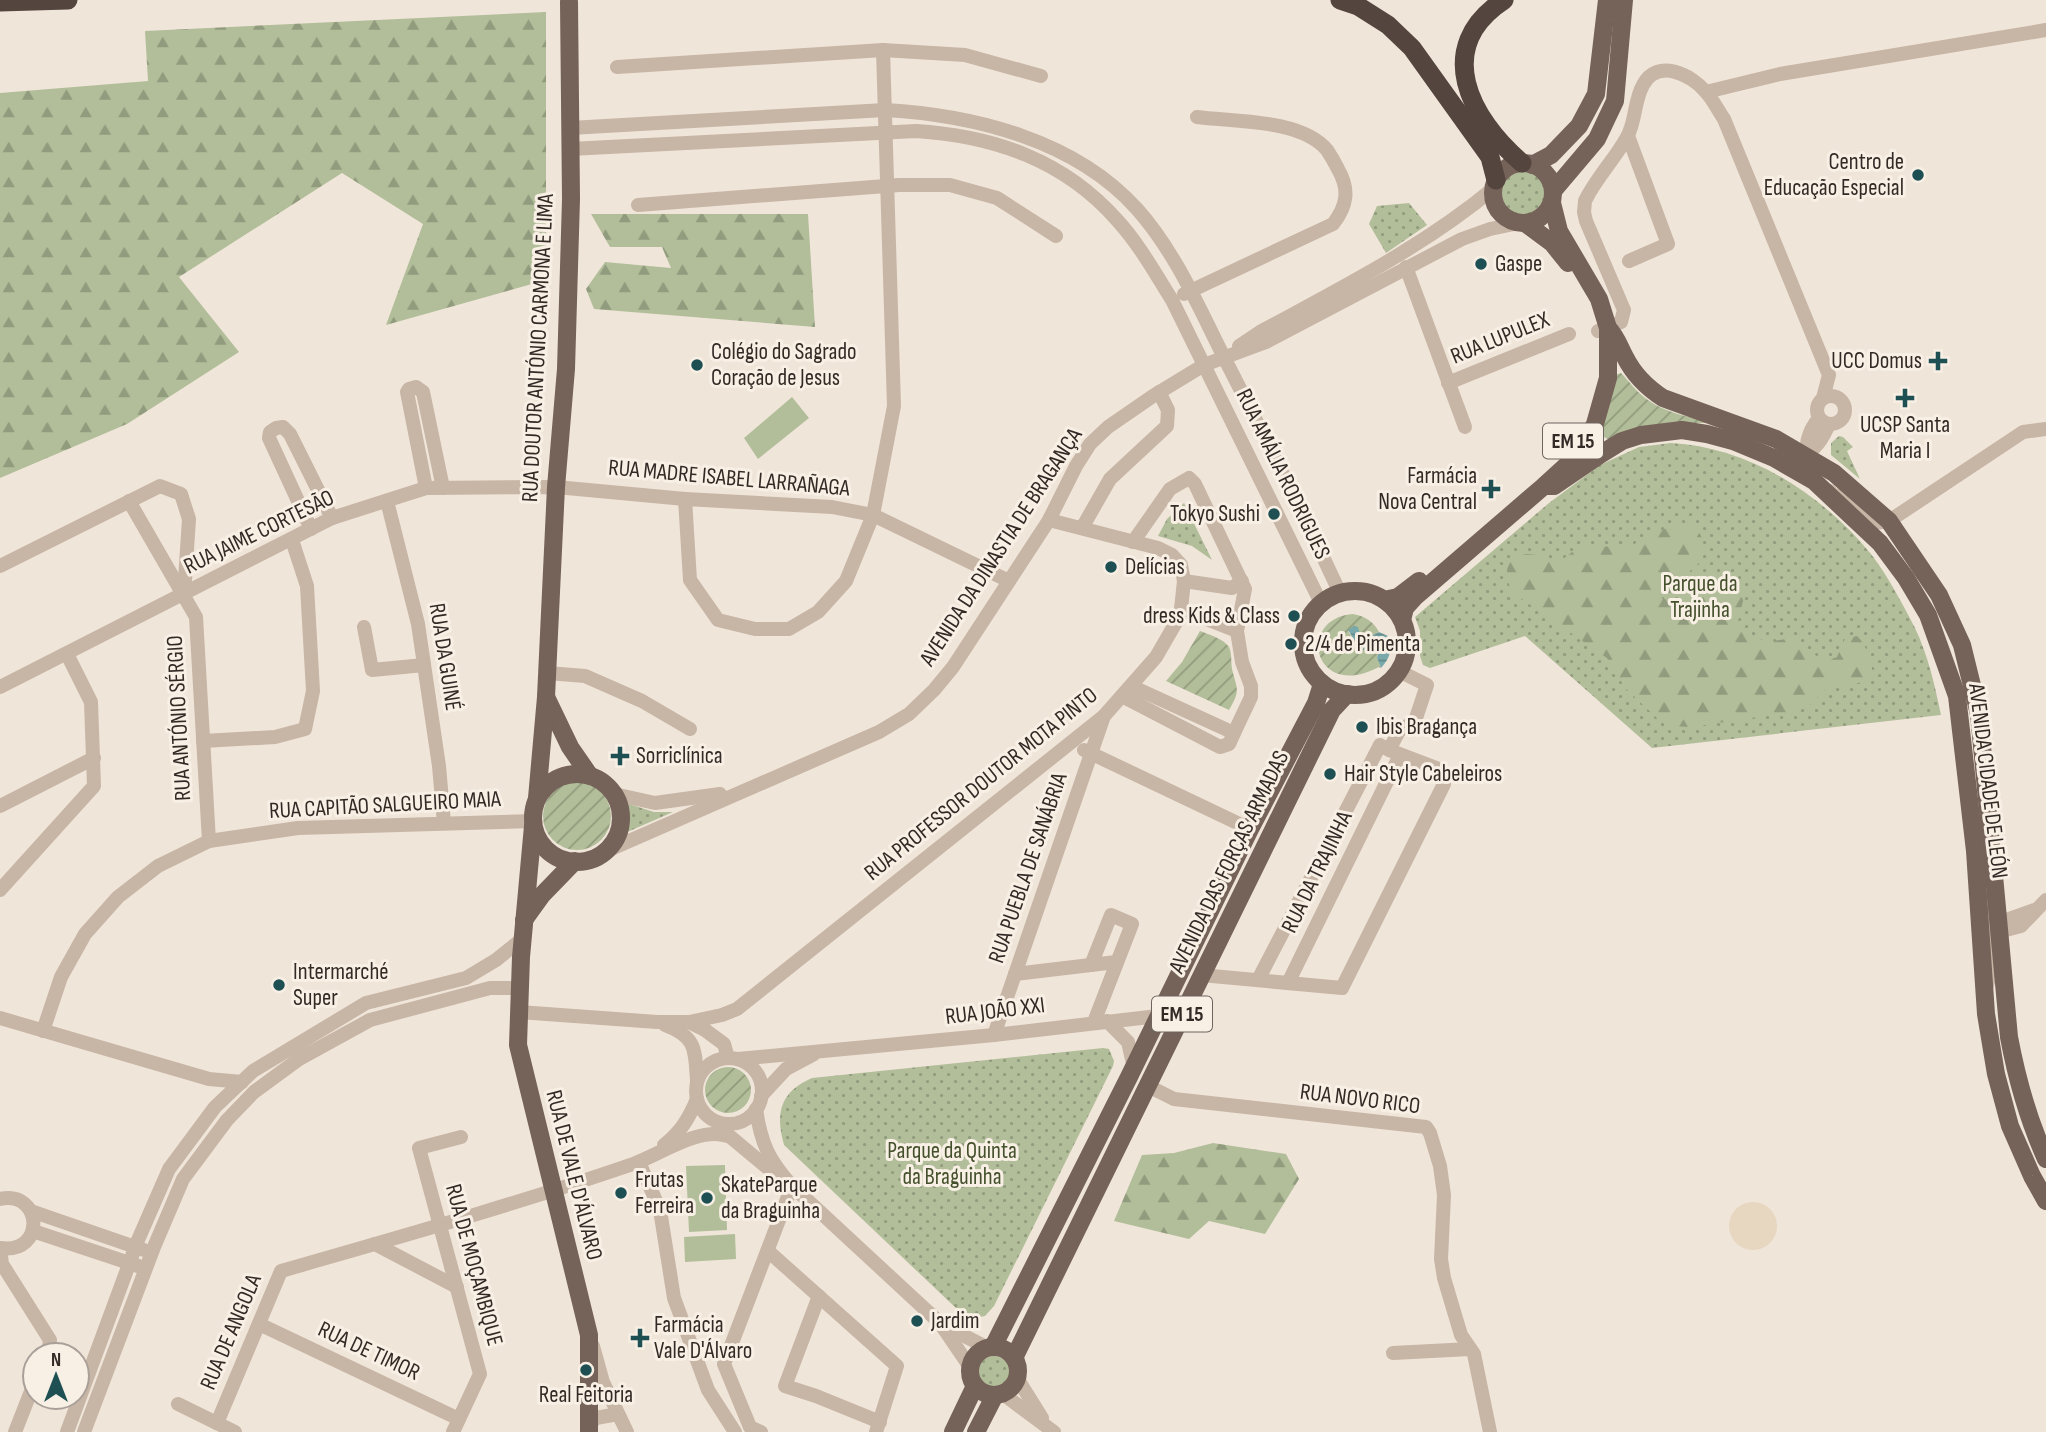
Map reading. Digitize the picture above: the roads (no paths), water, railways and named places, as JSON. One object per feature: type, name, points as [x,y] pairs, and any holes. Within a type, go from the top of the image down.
[{"type":"highway","points":[[0,2],[68,0]]},
{"type":"highway","points":[[1340,0],[1358,6],[1388,24],[1412,48],[1490,157],[1495,184]]},
{"type":"highway","points":[[1504,0],[1486,11],[1472,27],[1465,50],[1464,73],[1487,125],[1508,151],[1527,164]]},
{"type":"main road","points":[[1495,184],[1507,168],[1551,155],[1579,126],[1597,94],[1607,0]]},
{"type":"main road","points":[[1522,223],[1541,217],[1552,197],[1597,139],[1615,101],[1624,0]]},
{"type":"main road","name":"RUA DOUTOR ANTÓNIO CARMONA E LIMA","points":[[537,798],[546,697],[556,487],[566,369],[571,200],[569,2]]},
{"type":"main road","name":"EM 15","points":[[1384,600],[1398,597],[1408,590],[1551,468],[1589,425],[1603,401],[1603,329],[1599,299],[1559,231],[1546,174],[1527,164]]},
{"type":"main road","name":"EM 15","points":[[1495,184],[1493,197],[1502,214],[1522,223],[1552,243],[1587,293],[1603,329]]},
{"type":"main road","points":[[1603,329],[1617,337],[1634,373]]},
{"type":"main road","points":[[1603,375],[1621,370],[1634,373]]},
{"type":"main road","name":"AVENIDA CIDADE DE LEÓN","points":[[1634,373],[1647,388],[1663,398],[1781,441],[1826,468],[1889,521],[1939,595],[1962,645],[1979,714],[2009,1037],[2018,1082],[2031,1125],[2046,1159]]},
{"type":"main road","points":[[1589,425],[1598,438],[1619,443]]},
{"type":"main road","name":"EM 15","points":[[1402,620],[1405,608],[1415,597],[1578,455],[1589,425]]},
{"type":"main road","name":"AVENIDA CIDADE DE LEÓN","points":[[1545,486],[1553,486],[1619,443],[1642,435],[1682,430],[1733,441],[1774,458],[1814,481],[1880,543],[1928,615],[1957,696],[1975,851],[1984,993],[1996,1074],[2010,1126],[2046,1201]]},
{"type":"main road","points":[[1340,593],[1370,593],[1384,600],[1402,620],[1407,637],[1406,655],[1399,671],[1376,691],[1362,695],[1347,694],[1322,684],[1309,666],[1303,644],[1311,615],[1321,603],[1340,593]]},
{"type":"main road","name":"AVENIDA DAS FORÇAS ARMADAS","points":[[970,1367],[976,1355],[990,1348],[1134,1068],[1250,829],[1316,702],[1322,684]]},
{"type":"main road","name":"AVENIDA DAS FORÇAS ARMADAS","points":[[1014,1358],[1332,710],[1347,694]]},
{"type":"main road","name":"RUA DOUTOR ANTÓNIO CARMONA E LIMA","points":[[546,697],[569,747],[590,776]]},
{"type":"main road","points":[[565,775],[590,776],[604,783],[614,794],[621,818],[619,831],[613,843],[595,858],[575,862],[561,859],[548,851],[538,840],[533,824],[537,798],[544,788],[565,775]]},
{"type":"main road","name":"RUA DE VALE D'ÁLVARO","points":[[533,824],[522,939],[518,1045],[589,1335]]},
{"type":"main road","points":[[524,920],[542,895],[575,862]]},
{"type":"main road","points":[[1149,1084],[1147,1068],[1164,1032],[1158,1016]]},
{"type":"main road","points":[[589,1335],[589,1429]]},
{"type":"main road","points":[[970,1367],[971,1381],[988,1395],[1009,1390],[1017,1378],[1014,1358],[1001,1348],[990,1348]]},
{"type":"main road","points":[[953,1432],[975,1386]]},
{"type":"main road","points":[[976,1432],[999,1394]]},
{"type":"street","points":[[1706,92],[1780,74],[2046,30]]},
{"type":"street","points":[[685,499],[690,580],[718,620],[755,629],[789,629],[818,611],[846,581],[873,515],[894,406],[883,50]]},
{"type":"street","points":[[617,67],[883,50],[965,55],[1041,76]]},
{"type":"street","points":[[1603,329],[1622,322],[1624,310],[1584,212],[1588,195],[1628,136],[1642,86],[1647,78],[1658,71],[1671,71],[1690,78],[1706,92],[1724,119],[1828,379],[1835,386],[1829,398],[1817,405],[1824,421]]},
{"type":"street","name":"RUA AMÁLIA RODRIGUES","points":[[570,128],[885,110],[957,118],[997,127],[1037,142],[1076,162],[1109,183],[1136,208],[1191,290],[1340,593]]},
{"type":"street","points":[[1172,300],[1334,224],[1343,211],[1346,200],[1344,180],[1327,150],[1316,140],[1288,127],[1198,117]]},
{"type":"street","name":"RUA AMÁLIA RODRIGUES","points":[[570,149],[886,132],[956,134],[1006,147],[1046,163],[1082,186],[1116,219],[1143,254],[1172,300],[1321,603]]},
{"type":"street","points":[[1628,136],[1668,244],[1629,261]]},
{"type":"street","points":[[1611,162],[1639,164]]},
{"type":"street","name":"AVENIDA DA DINASTIA DE BRAGANÇA","points":[[1224,357],[1260,332],[1399,256],[1470,207],[1495,184]]},
{"type":"street","points":[[638,205],[888,186],[950,186],[997,198],[1056,236]]},
{"type":"street","points":[[1435,253],[1436,241],[1462,222],[1470,207]]},
{"type":"street","name":"AVENIDA DA DINASTIA DE BRAGANÇA","points":[[738,792],[879,733],[909,714],[934,690],[953,667],[1049,520],[1090,444],[1108,427],[1203,365],[1266,342],[1406,267],[1481,232],[1522,223]]},
{"type":"street","name":"RUA LUPULEX","points":[[1406,267],[1465,427]]},
{"type":"street","name":"RUA LUPULEX","points":[[1448,383],[1569,334]]},
{"type":"street","points":[[426,488],[407,392],[416,387],[423,392],[443,488]]},
{"type":"street","points":[[1082,528],[1110,479],[1167,426],[1168,410],[1159,392]]},
{"type":"street","points":[[1824,421],[1838,422],[1843,415],[1843,404],[1829,398]]},
{"type":"street","points":[[1682,430],[1707,426],[1798,458],[1805,455],[1824,421]]},
{"type":"street","points":[[311,528],[270,438],[270,432],[276,428],[283,427],[290,434],[332,518]]},
{"type":"street","points":[[1805,455],[1811,469],[1827,482],[1831,495],[1845,496],[1874,523],[1889,521],[2023,432],[2046,429]]},
{"type":"street","points":[[1781,441],[1816,436]]},
{"type":"street","points":[[1816,436],[1826,468]]},
{"type":"street","points":[[1127,691],[1220,747],[1229,744],[1251,697],[1251,686],[1242,662],[1237,631],[1245,589],[1195,484],[1189,478],[1170,489],[1133,542]]},
{"type":"street","points":[[0,566],[160,486],[181,494],[189,519],[184,595]]},
{"type":"street","name":"RUA JAIME CORTESÃO","points":[[0,687],[332,518],[426,488],[556,487]]},
{"type":"street","name":"RUA MADRE ISABEL LARRAÑAGA","points":[[556,487],[685,499],[832,507],[873,515],[1009,581]]},
{"type":"street","name":"RUA DA GUINÉ","points":[[387,500],[418,624],[439,766],[444,824]]},
{"type":"street","name":"RUA ANTÓNIO SÉRGIO","points":[[129,501],[196,617],[209,841]]},
{"type":"street","points":[[1049,520],[1158,548],[1172,555],[1181,565],[1184,581],[1231,588],[1242,581]]},
{"type":"street","points":[[203,741],[275,737],[305,729],[313,691],[307,586],[292,540]]},
{"type":"street","name":"RUA PROFESSOR DOUTOR MOTA PINTO","points":[[730,1054],[725,1025],[737,1009],[1104,716],[1156,657],[1178,619],[1184,581]]},
{"type":"street","points":[[1181,609],[1237,631]]},
{"type":"street","points":[[364,627],[372,670],[424,666]]},
{"type":"street","points":[[0,890],[94,786],[91,702],[67,654]]},
{"type":"street","points":[[1201,975],[1342,988],[1444,784],[1440,769],[1395,752],[1399,731],[1415,721],[1427,685],[1399,671]]},
{"type":"street","points":[[547,673],[585,676],[642,701],[690,729]]},
{"type":"street","name":"RUA PUEBLA DE SANÁBRIA","points":[[994,1035],[1104,716]]},
{"type":"street","points":[[1072,743],[1250,829]]},
{"type":"street","name":"RUA DA TRAJINHA","points":[[1258,980],[1380,745],[1395,752],[1287,983]]},
{"type":"street","points":[[0,806],[94,758]]},
{"type":"street","points":[[614,794],[655,803],[738,792]]},
{"type":"street","points":[[604,852],[738,792]]},
{"type":"street","points":[[1968,793],[1979,810],[1982,824],[1988,915],[1999,928]]},
{"type":"street","name":"RUA CAPITÃO SALGUEIRO MAIA","points":[[43,1031],[61,978],[85,934],[118,897],[158,866],[209,841],[299,828],[533,824]]},
{"type":"street","points":[[1996,895],[2021,920]]},
{"type":"street","points":[[2002,963],[2007,944],[2021,920],[2042,904]]},
{"type":"street","points":[[1091,965],[1111,915],[1132,924],[1116,962],[1101,1022],[1128,1042],[1134,1068]]},
{"type":"street","points":[[1984,993],[1992,968],[1991,936],[2006,920],[2021,920]]},
{"type":"street","points":[[67,1432],[135,1247],[169,1170],[215,1107],[253,1071],[366,1003],[466,978],[496,960],[522,939]]},
{"type":"street","points":[[1015,974],[1116,962]]},
{"type":"street","points":[[84,1432],[152,1253],[183,1180],[226,1120],[254,1093],[299,1059],[370,1020],[490,988],[520,988]]},
{"type":"street","name":"RUA PROFESSOR DOUTOR MOTA PINTO","points":[[689,1022],[737,1009]]},
{"type":"street","points":[[519,1012],[689,1022],[705,1030],[730,1054],[754,1069],[761,1087],[759,1130],[774,1166],[792,1186]]},
{"type":"street","name":"RUA PROFESSOR DOUTOR MOTA PINTO","points":[[695,1053],[705,1030],[722,1015]]},
{"type":"street","name":"RUA JOÃO XXI","points":[[730,1054],[817,1052],[1158,1016],[1177,1024]]},
{"type":"street","points":[[0,1018],[209,1079],[242,1082]]},
{"type":"street","points":[[657,1022],[686,1035],[692,1042],[697,1099],[682,1129],[644,1160],[660,1210],[674,1298],[708,1391],[735,1432]]},
{"type":"street","name":"RUA JOÃO XXI","points":[[759,1102],[786,1069],[817,1052]]},
{"type":"street","points":[[697,1081],[709,1065],[730,1054]]},
{"type":"street","points":[[209,1079],[215,1107]]},
{"type":"street","name":"RUA NOVO RICO","points":[[1149,1084],[1174,1099],[1426,1127],[1440,1166],[1444,1195],[1441,1259],[1444,1278],[1461,1335],[1474,1354],[1490,1432]]},
{"type":"street","points":[[697,1099],[706,1114],[722,1123],[741,1121],[759,1102]]},
{"type":"street","points":[[713,1119],[727,1136],[792,1186],[940,1323],[970,1367]]},
{"type":"street","name":"RUA DE ANGOLA","points":[[217,1423],[281,1271],[553,1191],[644,1160],[701,1135],[711,1132],[727,1136]]},
{"type":"street","name":"RUA DE MOÇAMBIQUE","points":[[456,1426],[480,1374],[419,1148],[461,1137]]},
{"type":"street","points":[[0,1186],[31,1211],[152,1253]]},
{"type":"street","points":[[761,1432],[750,1427],[724,1364],[792,1186]]},
{"type":"street","points":[[0,1199],[16,1199]]},
{"type":"street","points":[[31,1211],[33,1231],[23,1244],[16,1248],[0,1249],[2,1264],[50,1341]]},
{"type":"street","points":[[33,1231],[146,1269]]},
{"type":"street","points":[[375,1244],[457,1287]]},
{"type":"street","points":[[768,1251],[819,1296],[897,1366],[878,1427],[816,1396],[785,1386],[819,1296]]},
{"type":"street","points":[[940,1323],[990,1348]]},
{"type":"street","name":"RUA DE TIMOR","points":[[258,1324],[456,1426]]},
{"type":"street","name":"RUA DE VALE D'ÁLVARO","points":[[589,1335],[603,1382],[627,1432]]},
{"type":"street","points":[[1393,1353],[1470,1349]]},
{"type":"street","points":[[1017,1378],[1051,1429]]},
{"type":"street","points":[[999,1394],[1051,1429]]},
{"type":"street","points":[[178,1404],[235,1432]]},
{"type":"street","points":[[15,1432],[23,1411]]},
{"type":"street","points":[[589,1429],[596,1419],[618,1414]]},
{"type":"water","points":[[1354,626],[1358,627],[1360,634],[1365,637],[1379,632],[1388,636],[1390,653],[1381,668],[1377,658],[1380,647],[1360,647],[1348,630]]},
{"type":"place","name":"Centro de Educação Especial","points":[[1918,175]]},
{"type":"place","name":"Gaspe","points":[[1481,264]]},
{"type":"place","name":"UCC Domus","points":[[1938,361]]},
{"type":"place","name":"Colégio do Sagrado Coração de Jesus","points":[[697,365]]},
{"type":"place","name":"UCSP Santa Maria I","points":[[1905,398]]},
{"type":"place","name":"Farmácia Nova Central","points":[[1491,489]]},
{"type":"place","name":"Tokyo Sushi","points":[[1274,514]]},
{"type":"place","name":"Delícias","points":[[1111,567]]},
{"type":"place","name":"dress Kids & Class","points":[[1294,616]]},
{"type":"place","name":"2/4 de Pimenta","points":[[1291,644]]},
{"type":"place","name":"Ibis Bragança","points":[[1362,727]]},
{"type":"place","name":"Sorriclínica","points":[[620,756]]},
{"type":"place","name":"Hair Style Cabeleiros","points":[[1330,774]]},
{"type":"place","name":"Intermarché Super","points":[[279,985]]},
{"type":"place","name":"Frutas Ferreira","points":[[621,1193]]},
{"type":"place","name":"SkateParque da Braguinha","points":[[707,1198]]},
{"type":"place","name":"Jardim","points":[[917,1321]]},
{"type":"place","name":"Farmácia Vale D'Álvaro","points":[[640,1338]]},
{"type":"place","name":"Real Feitoria","points":[[586,1370]]},
{"type":"park label","name":"Parque da Trajinha","points":[[1700,597]]},
{"type":"park label","name":"Parque da Quinta da Braguinha","points":[[952,1164]]}]
